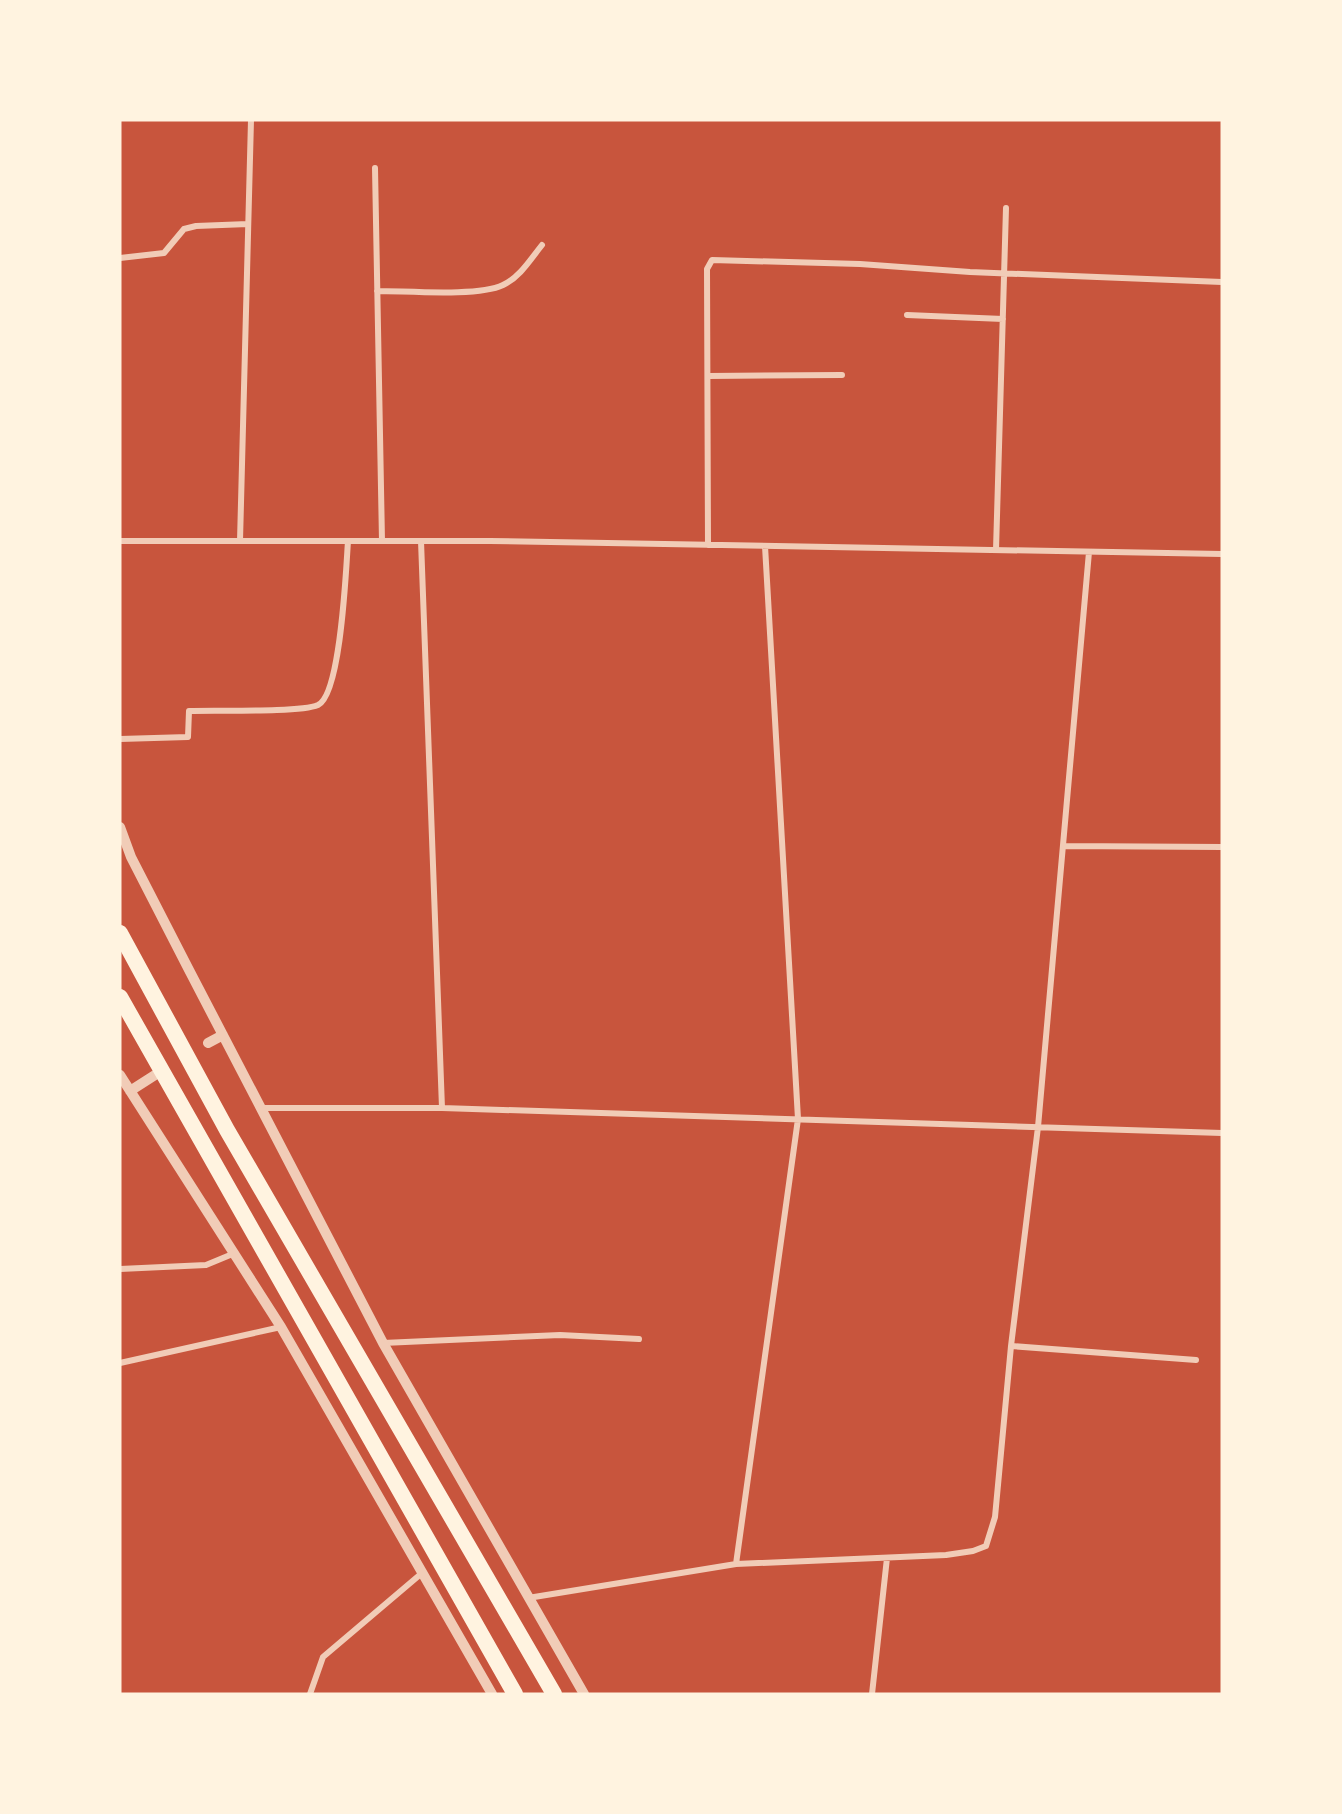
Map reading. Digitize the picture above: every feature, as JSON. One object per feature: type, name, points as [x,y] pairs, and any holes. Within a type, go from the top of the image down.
[{"type":"highway","points":[[120,933],[200,1082],[554,1694]]},
{"type":"highway","points":[[120,997],[515,1694]]},
{"type":"street","points":[[240,541],[251,120]]},
{"type":"street","points":[[375,168],[382,541]]},
{"type":"street","points":[[996,550],[1006,208]]},
{"type":"street","points":[[120,258],[164,253],[184,229],[196,226],[248,224]]},
{"type":"street","points":[[377,291],[460,291],[501,286],[522,270],[542,245]]},
{"type":"street","points":[[708,545],[707,269],[709,262],[715,259],[1222,282]]},
{"type":"street","points":[[907,315],[1003,319]]},
{"type":"street","points":[[708,376],[842,375]]},
{"type":"street","points":[[120,541],[421,541],[1222,554]]},
{"type":"street","points":[[120,739],[188,737],[189,711],[307,708],[326,699],[332,686],[337,652],[348,541]]},
{"type":"street","points":[[421,541],[442,1108]]},
{"type":"street","points":[[736,1564],[798,1119],[765,546]]},
{"type":"street","points":[[528,1598],[736,1564],[887,1558],[964,1552],[986,1546],[995,1518],[1011,1346],[1038,1127],[1089,552]]},
{"type":"street","points":[[120,827],[131,857],[383,1343],[584,1694]]},
{"type":"street","points":[[1063,846],[1222,847]]},
{"type":"street","points":[[208,1043],[223,1035]]},
{"type":"street","points":[[120,1075],[235,1252],[492,1694]]},
{"type":"street","points":[[130,1091],[155,1075]]},
{"type":"street","points":[[263,1108],[442,1108],[1222,1133]]},
{"type":"street","points":[[120,1269],[206,1265],[235,1252]]},
{"type":"street","points":[[120,1363],[280,1327]]},
{"type":"street","points":[[383,1343],[560,1335],[639,1339]]},
{"type":"street","points":[[1011,1346],[1196,1360]]},
{"type":"street","points":[[872,1694],[887,1558]]},
{"type":"street","points":[[310,1694],[323,1657],[422,1573]]}]
